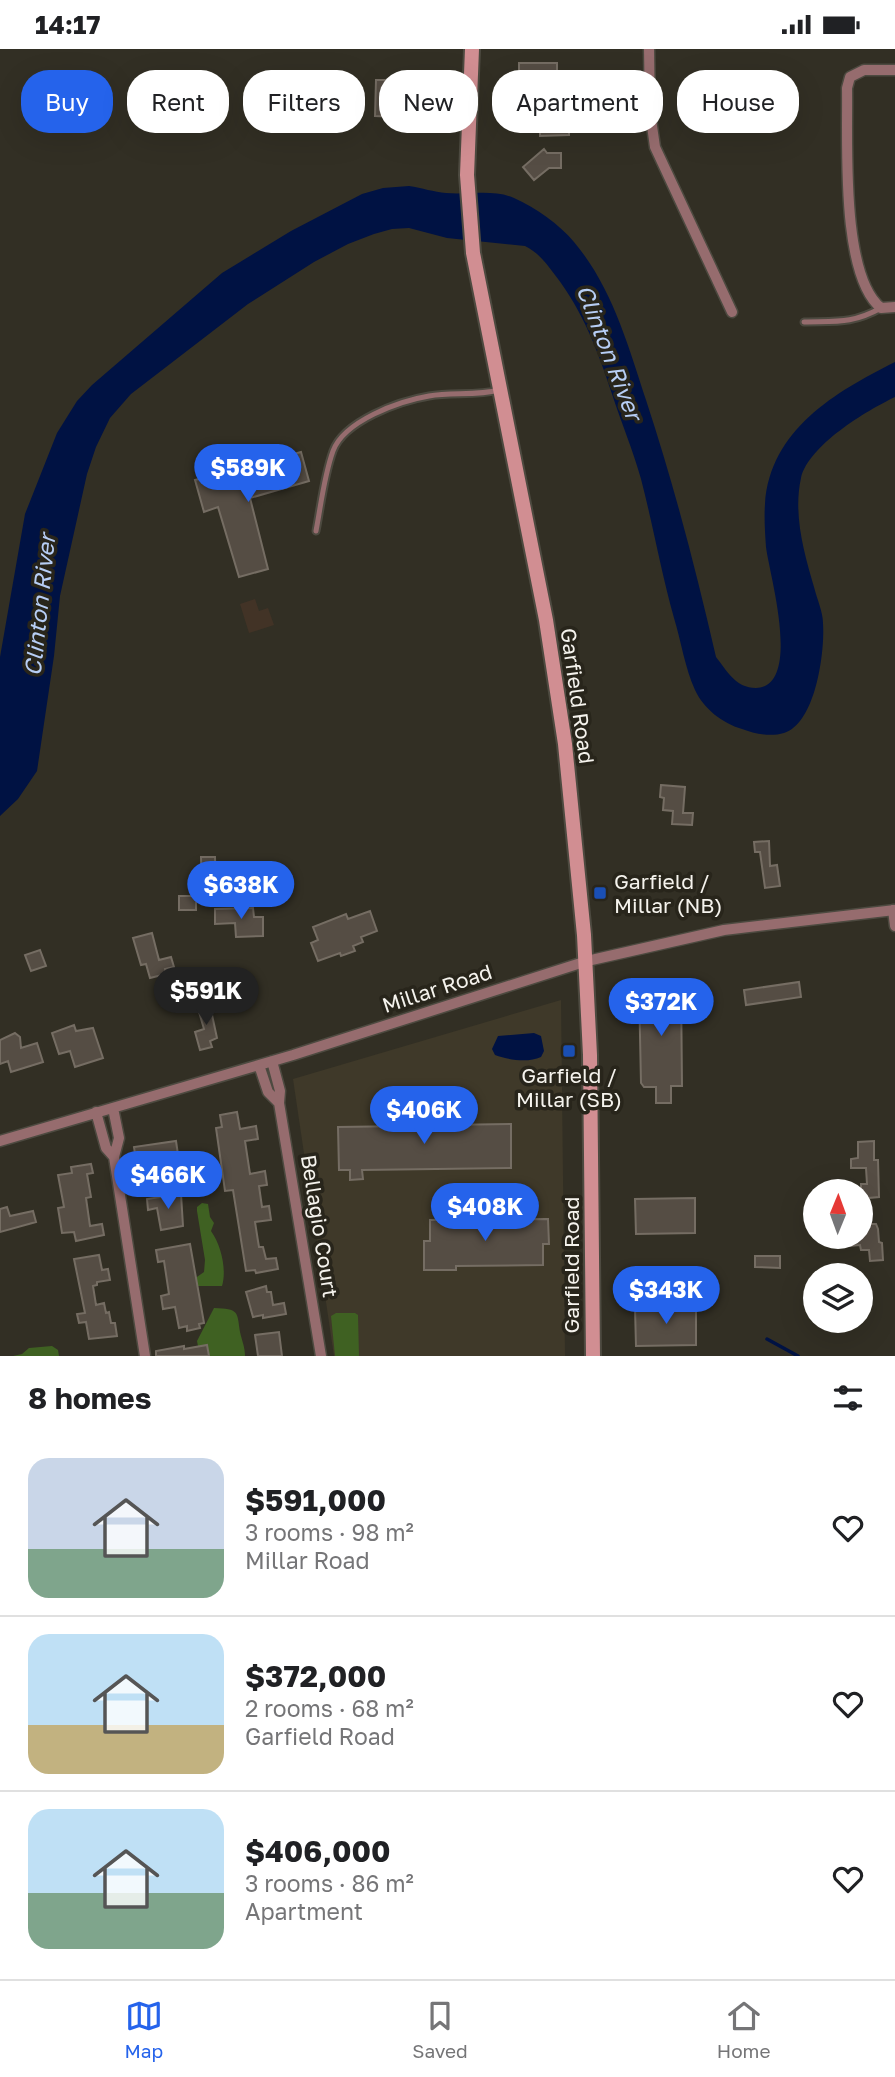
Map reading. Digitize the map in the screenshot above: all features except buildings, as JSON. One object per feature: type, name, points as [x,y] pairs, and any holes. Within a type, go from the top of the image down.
[{"type":"main road","name":"Garfield Road","points":[[472,49],[467,175],[473,253],[521,485],[556,680],[587,961],[593,1356]]},
{"type":"street","points":[[649,49],[650,112],[655,147],[732,312]]},
{"type":"street","points":[[895,71],[859,71],[850,77],[847,88],[851,229],[865,285],[874,302],[881,308],[895,307]]},
{"type":"street","points":[[894,910],[895,926]]},
{"type":"street","name":"Millar Road","points":[[0,1141],[259,1065],[587,961],[724,930],[894,910]]},
{"type":"street","name":"Bellagio Court","points":[[272,1061],[279,1085],[279,1103],[321,1356]]},
{"type":"street","name":"Bellagio Court","points":[[259,1065],[268,1092],[279,1103]]},
{"type":"street","points":[[113,1108],[119,1138],[114,1157],[145,1356]]},
{"type":"street","points":[[96,1112],[106,1148],[114,1157]]},
{"type":"lane","points":[[804,322],[851,321],[881,308]]},
{"type":"lane","points":[[316,531],[334,449],[343,436],[359,423],[384,409],[430,395],[483,394],[500,390]]},
{"type":"shaded area","points":[[255,599],[259,611],[268,608],[274,625],[249,633],[240,604]]},
{"type":"shaded area","points":[[561,1000],[565,1356],[334,1356],[293,1079]]},
{"type":"green space","points":[[202,1203],[208,1204],[214,1223],[211,1231],[220,1250],[223,1265],[222,1286],[197,1286],[194,1279],[204,1272],[205,1260],[197,1211],[197,1207]]},
{"type":"green space","points":[[214,1308],[228,1309],[235,1313],[245,1356],[200,1356],[197,1341]]},
{"type":"green space","points":[[336,1313],[358,1315],[359,1356],[335,1356],[331,1316]]},
{"type":"green space","points":[[52,1346],[58,1350],[59,1356],[13,1356],[22,1354],[29,1348]]},
{"type":"water","name":"Clinton River","points":[[409,186],[441,192],[489,193],[514,198],[554,223],[568,235],[587,259],[618,317],[639,379],[675,496],[716,657],[733,678],[743,685],[756,688],[770,682],[778,669],[780,627],[766,547],[765,504],[770,478],[779,455],[809,417],[850,386],[895,362],[895,397],[840,430],[815,453],[801,478],[799,519],[807,561],[822,614],[823,635],[816,685],[804,716],[795,727],[784,733],[758,734],[721,719],[699,697],[686,664],[641,479],[607,378],[582,317],[545,262],[525,246],[447,238],[409,228],[392,229],[348,244],[248,304],[131,394],[110,418],[87,474],[60,596],[37,771],[18,799],[0,816],[0,657],[25,514],[57,433],[77,401],[222,273],[291,231],[362,194],[383,188]]},
{"type":"water","points":[[534,1033],[541,1036],[544,1051],[541,1057],[530,1060],[512,1059],[495,1055],[492,1049],[498,1036]]},
{"type":"waterway","points":[[767,1339],[798,1356]]},
{"type":"place","name":"Garfield / Millar (NB)","points":[[600,893]]},
{"type":"place","name":"Garfield / Millar (SB)","points":[[569,1051]]}]
